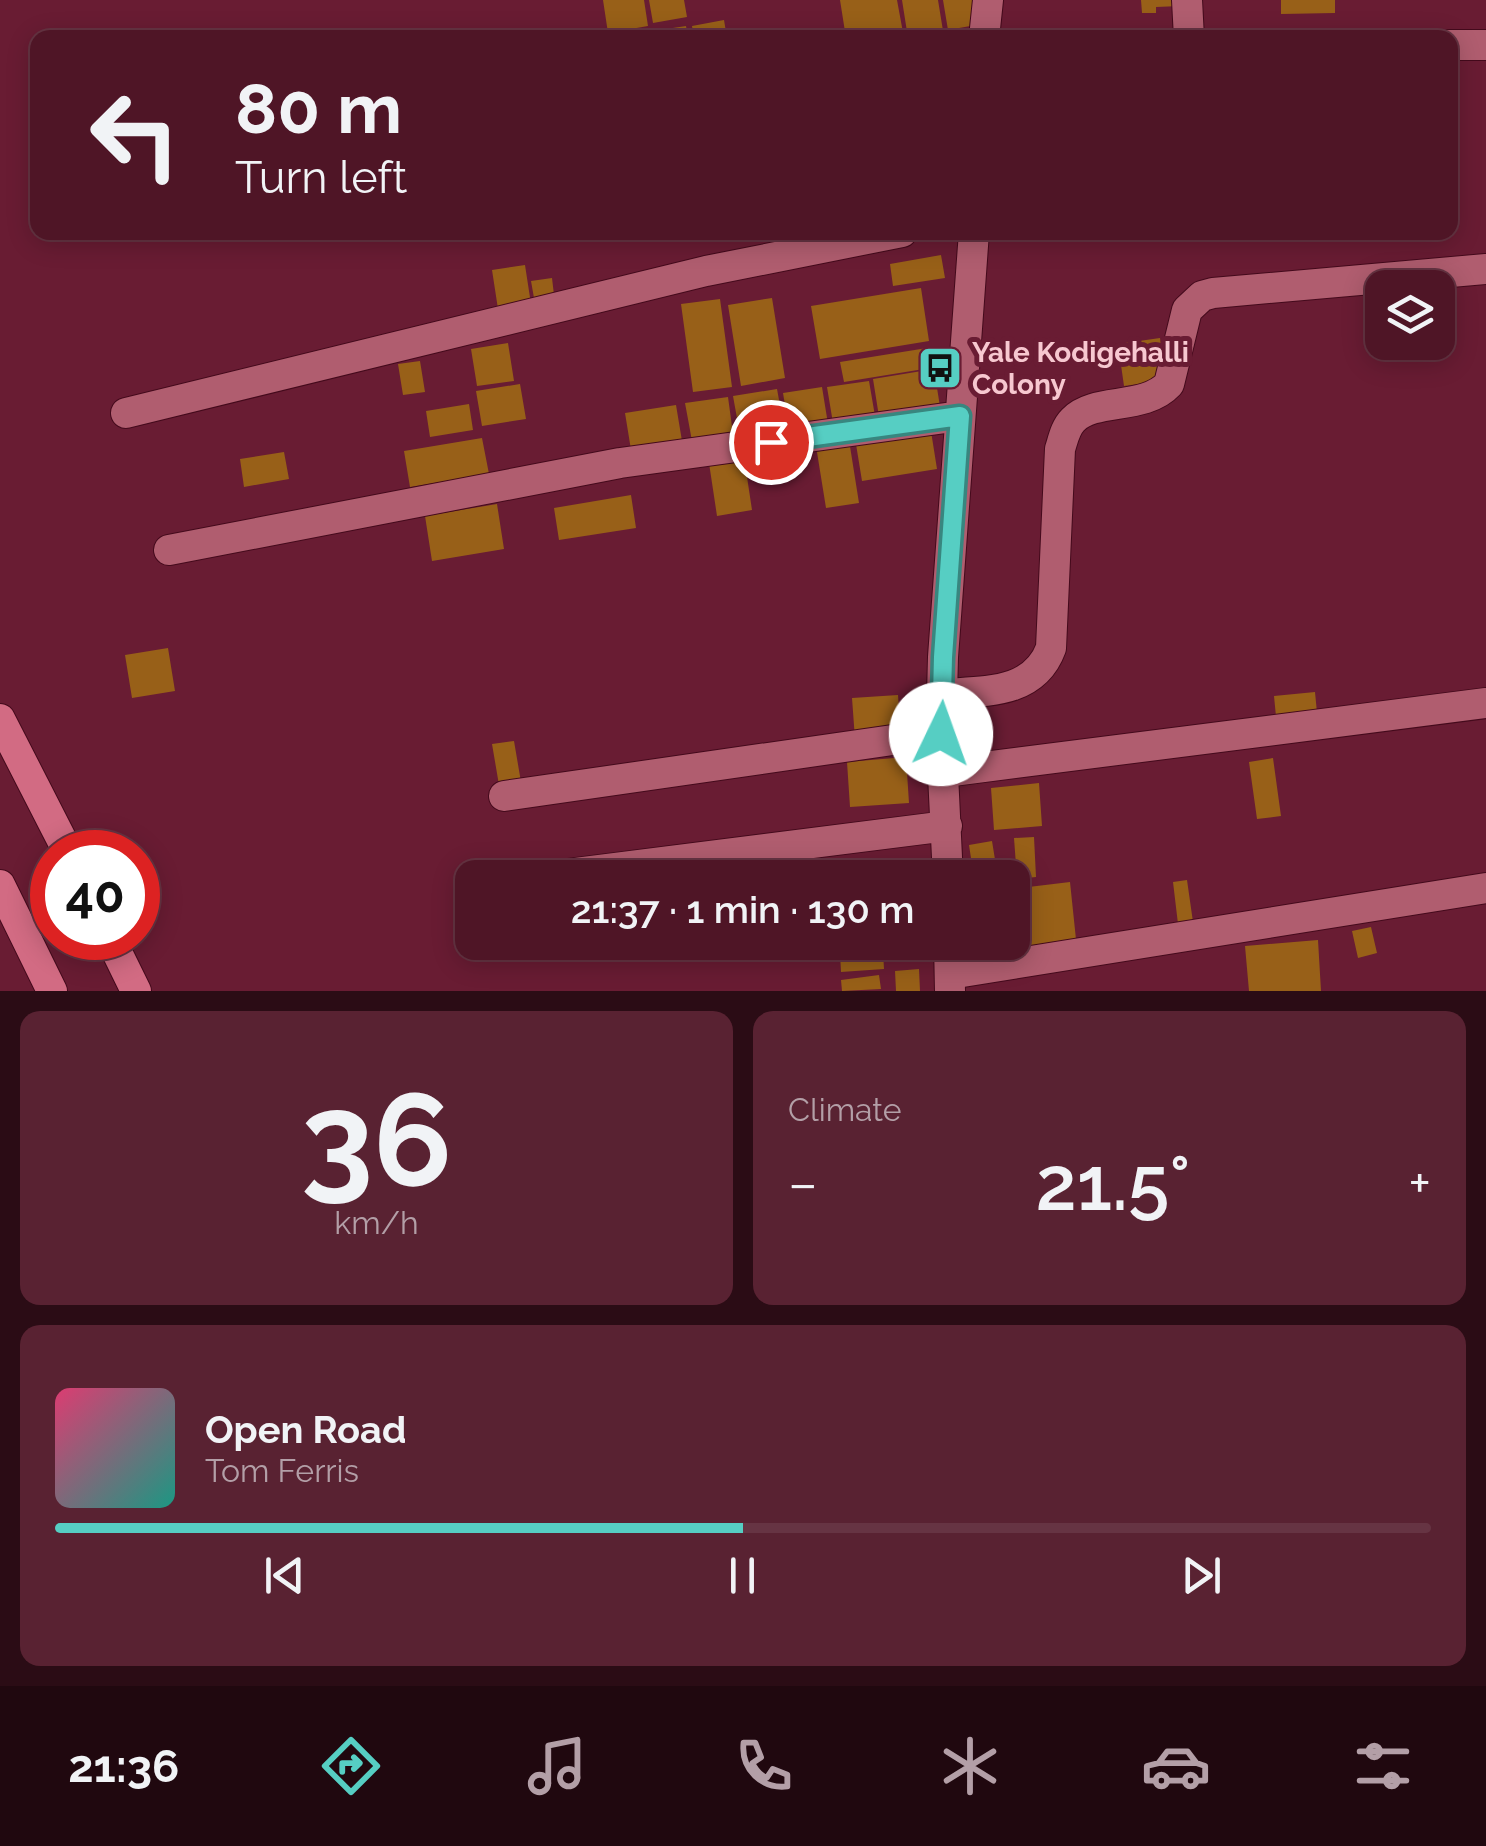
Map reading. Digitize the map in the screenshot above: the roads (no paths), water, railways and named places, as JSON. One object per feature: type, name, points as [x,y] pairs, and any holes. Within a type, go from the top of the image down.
[{"type":"highway","points":[[0,719],[57,830]]},
{"type":"highway","points":[[0,885],[52,991]]},
{"type":"highway","points":[[121,960],[136,991]]},
{"type":"street","points":[[983,30],[988,0]]},
{"type":"street","points":[[1187,0],[1189,30]]},
{"type":"street","points":[[1458,46],[1486,45]]},
{"type":"street","points":[[126,413],[706,271],[862,240]]},
{"type":"street","points":[[947,860],[946,772],[941,734],[943,657],[973,240]]},
{"type":"street","points":[[944,694],[1020,684],[1046,662],[1051,648],[1060,450],[1064,438],[1073,420],[1082,414],[1147,398],[1169,384],[1187,310],[1193,303],[1213,293],[1486,268]]},
{"type":"street","points":[[169,550],[620,463],[960,416]]},
{"type":"street","points":[[946,772],[1486,703]]},
{"type":"street","points":[[504,796],[941,734]]},
{"type":"street","points":[[678,860],[946,826]]},
{"type":"street","points":[[950,983],[1486,888]]},
{"type":"place","name":"Yale Kodigehalli Colony","points":[[940,368]]}]
